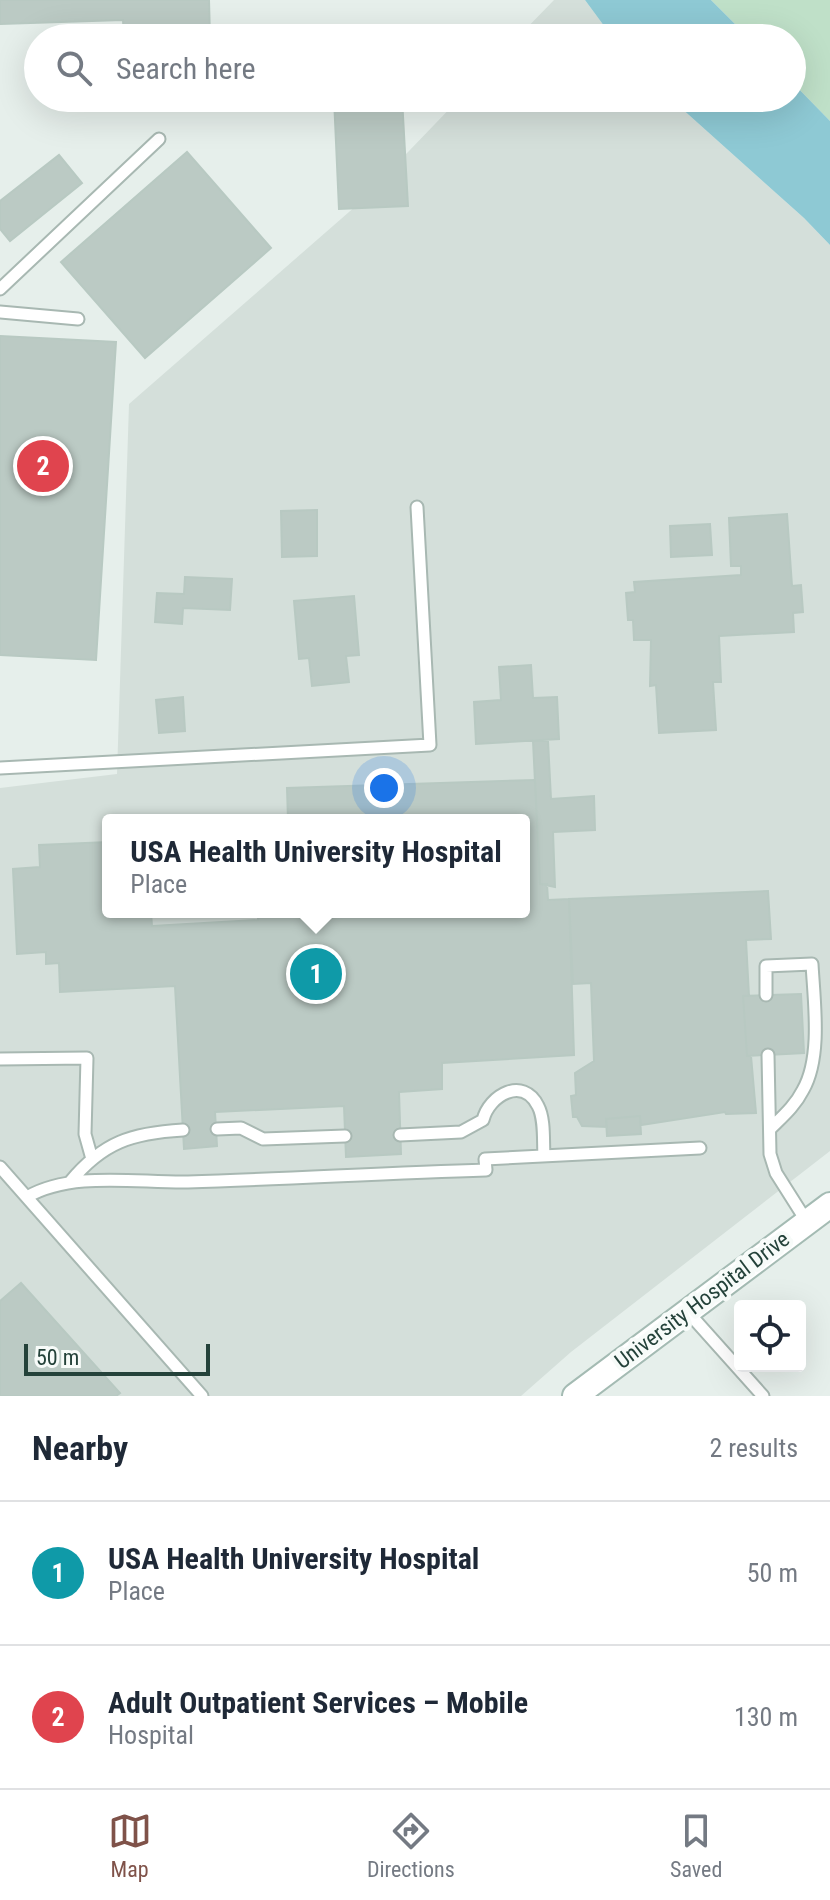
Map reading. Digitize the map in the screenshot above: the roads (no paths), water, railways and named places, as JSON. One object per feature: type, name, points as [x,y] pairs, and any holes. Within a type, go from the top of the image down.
[{"type":"street","name":"University Hospital Drive","points":[[575,1396],[830,1205]]},
{"type":"lane","points":[[0,289],[159,139]]},
{"type":"lane","points":[[0,312],[78,319]]},
{"type":"lane","points":[[0,768],[430,745],[417,507]]},
{"type":"lane","points":[[766,995],[766,966],[812,964],[816,1038],[805,1088],[792,1108],[770,1129]]},
{"type":"lane","points":[[768,1055],[770,1154],[776,1173],[807,1222]]},
{"type":"lane","points":[[0,1059],[87,1058],[85,1134],[92,1159]]},
{"type":"lane","points":[[400,1135],[461,1132],[483,1120],[485,1111],[497,1097],[512,1090],[521,1091],[532,1097],[540,1112],[544,1156]]},
{"type":"lane","points":[[217,1129],[241,1128],[263,1139],[345,1136]]},
{"type":"lane","points":[[70,1182],[92,1159],[115,1144],[133,1136],[183,1130]]},
{"type":"lane","points":[[27,1197],[49,1186],[70,1182],[187,1182],[486,1170],[485,1159],[700,1148]]},
{"type":"lane","points":[[0,1167],[202,1396]]},
{"type":"lane","points":[[687,1311],[763,1396]]},
{"type":"water","points":[[585,0],[711,0],[735,24],[603,24]]},
{"type":"water","points":[[806,96],[830,121],[830,245],[686,112],[806,112]]},
{"type":"place","name":"Adult Outpatient Services – Mobile","points":[[43,466]]},
{"type":"place","name":"USA Health University Hospital","points":[[316,974]]}]
